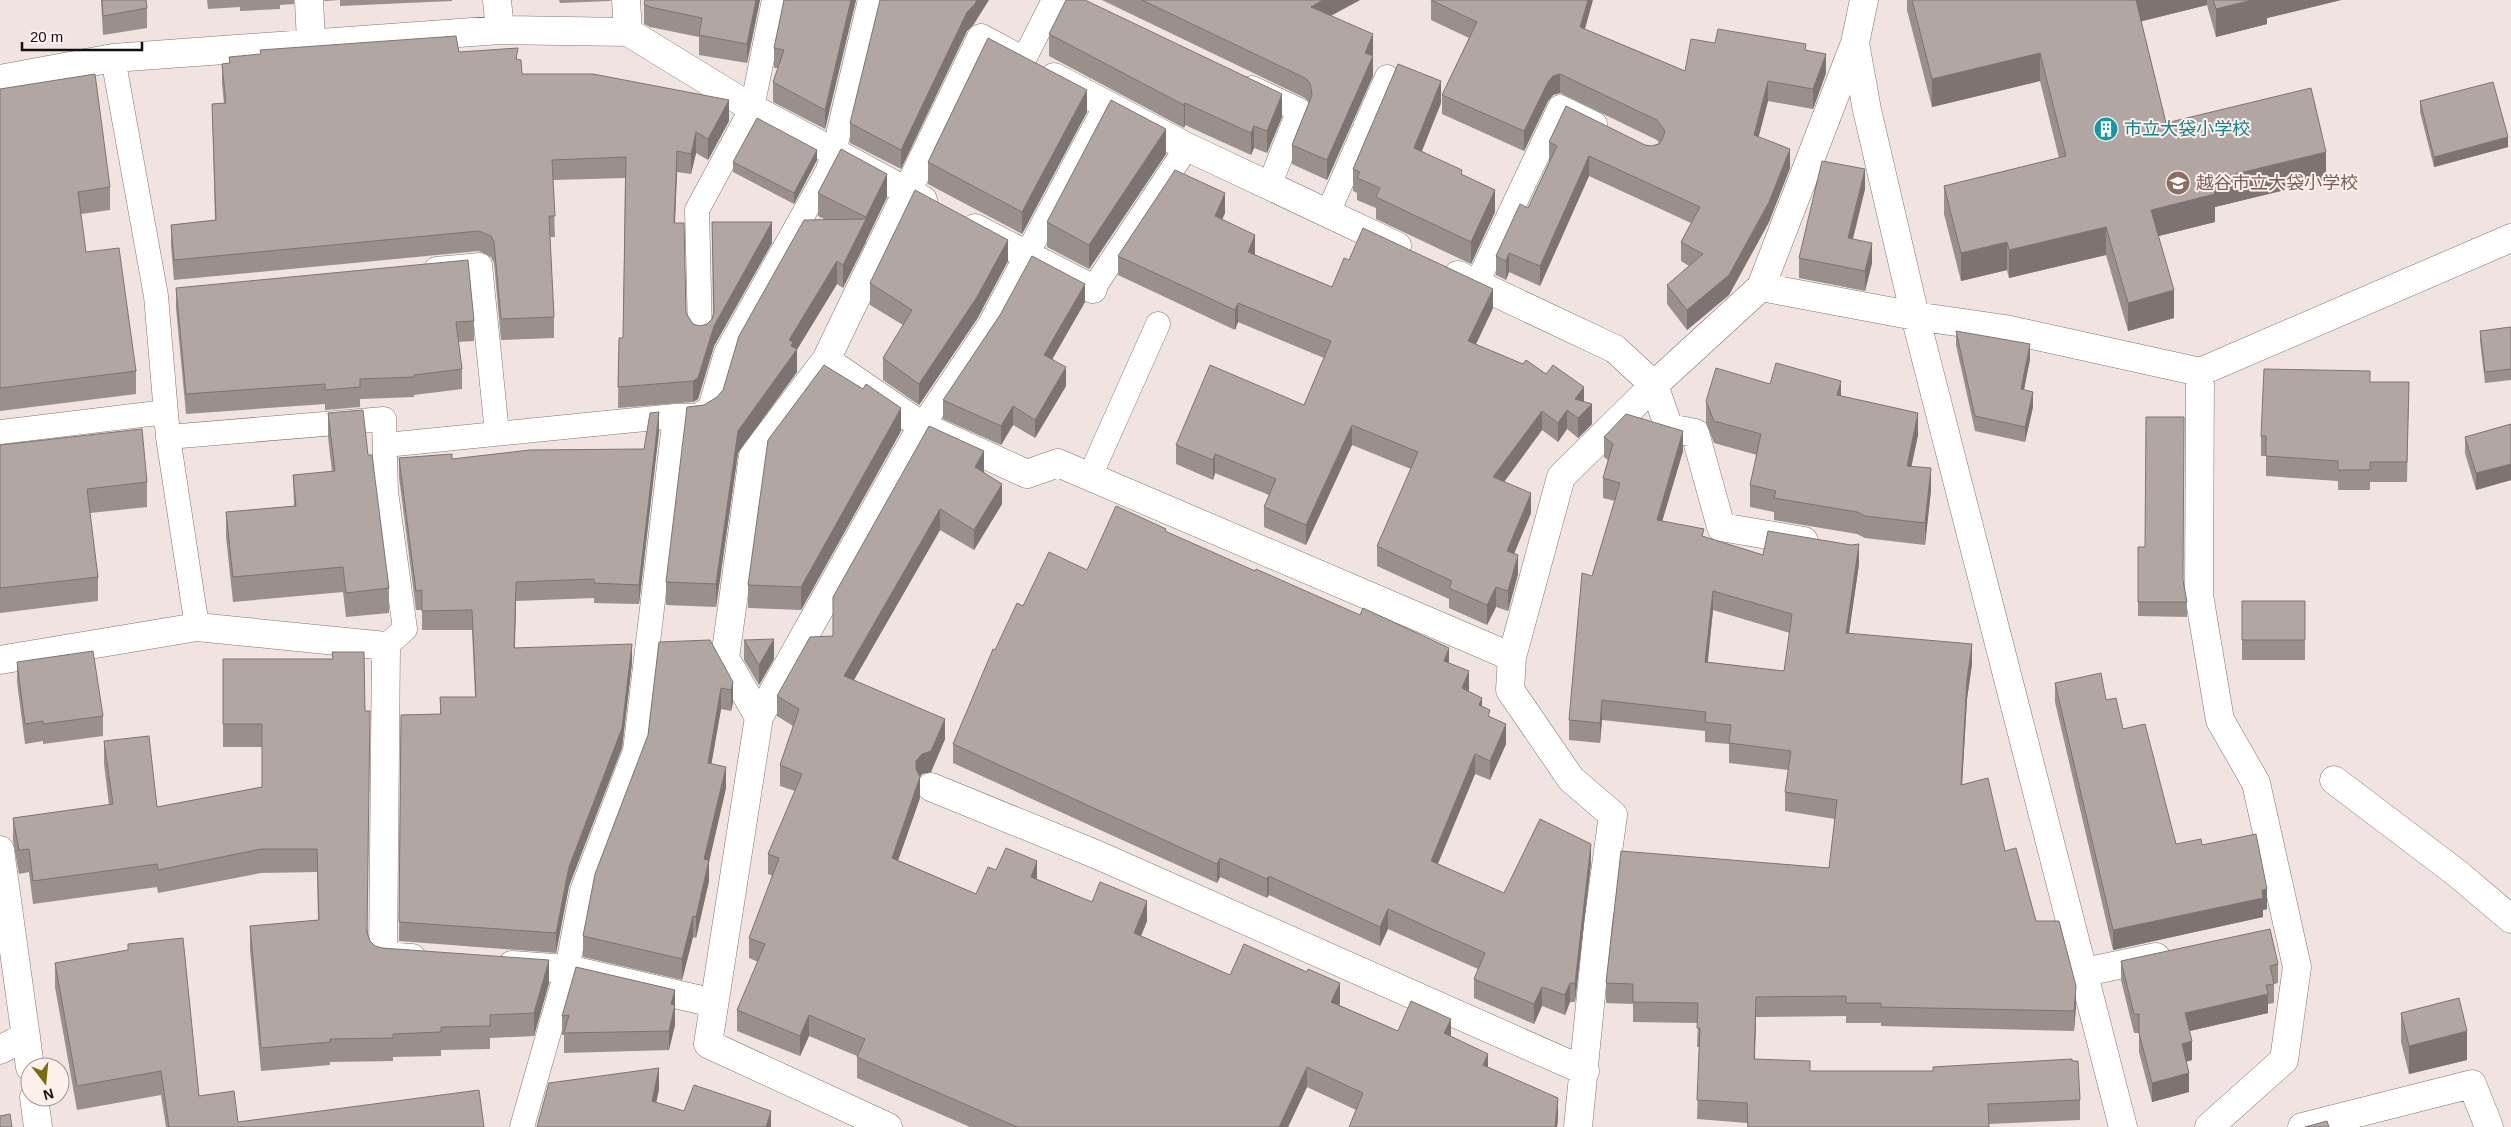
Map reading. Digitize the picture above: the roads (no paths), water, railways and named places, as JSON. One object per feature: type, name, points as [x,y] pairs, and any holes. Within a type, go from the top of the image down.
[{"type":"street","points":[[310,0],[311,43]]},
{"type":"street","points":[[497,0],[500,30]]},
{"type":"street","points":[[626,0],[628,32]]},
{"type":"street","points":[[1578,1127],[1598,924],[1613,815],[1571,779],[1510,690],[1512,657],[1562,477],[1654,385],[1762,286],[1855,43],[1864,0]]},
{"type":"street","points":[[0,79],[113,58],[311,43],[500,30],[628,32],[752,108],[1092,289]]},
{"type":"street","points":[[759,717],[725,658],[753,456],[826,360],[909,192],[981,38],[1187,147],[1615,349],[1654,385],[1669,428],[1695,434],[1721,527],[1826,544]]},
{"type":"street","points":[[1855,43],[1867,110],[1915,316],[2085,972],[2123,1127]]},
{"type":"street","points":[[1762,286],[1915,316],[2005,329],[2200,372],[2511,238]]},
{"type":"street","points":[[826,360],[922,426],[1027,474],[1058,463],[1512,657]]},
{"type":"street","points":[[2200,372],[2200,604],[2220,720],[2256,784],[2297,967],[2284,1060],[2209,1127]]},
{"type":"street","points":[[888,1127],[708,1044],[759,717],[922,426]]},
{"type":"street","points":[[0,660],[197,627],[386,646],[383,956],[441,960]]},
{"type":"street","points":[[2334,780],[2458,874],[2511,919]]},
{"type":"street","points":[[931,787],[1100,856],[1585,1071]]},
{"type":"street","points":[[0,850],[29,1057]]},
{"type":"street","points":[[2259,934],[2288,928]]},
{"type":"street","points":[[2085,972],[2182,951]]},
{"type":"street","points":[[490,964],[567,969],[714,1003]]},
{"type":"street","points":[[0,1050],[26,1036]]},
{"type":"street","points":[[2302,1127],[2472,1084],[2489,1127]]},
{"type":"street","points":[[35,1107],[38,1127]]},
{"type":"lane","points":[[700,333],[697,210],[752,108],[774,0]]},
{"type":"lane","points":[[386,445],[675,416],[697,416],[710,408],[726,352],[827,172],[834,152],[870,0]]},
{"type":"lane","points":[[1023,61],[1054,0]]},
{"type":"lane","points":[[113,58],[166,295],[166,412],[168,437],[197,627]]},
{"type":"lane","points":[[1228,76],[1299,110],[1269,186]]},
{"type":"lane","points":[[1328,213],[1387,77]]},
{"type":"lane","points":[[922,426],[989,326],[1106,105]]},
{"type":"lane","points":[[1477,283],[1560,107],[1618,136]]},
{"type":"lane","points":[[1092,289],[1187,147]]},
{"type":"lane","points":[[411,272],[480,265],[498,433]]},
{"type":"lane","points":[[1090,476],[1158,324]]},
{"type":"lane","points":[[0,432],[166,412]]},
{"type":"lane","points":[[522,1127],[567,969],[582,891],[635,751],[675,416]]},
{"type":"lane","points":[[168,437],[384,419],[386,492],[405,629],[386,646]]},
{"type":"place","name":"市立大袋小学校","points":[[2106,129]]},
{"type":"place","name":"越谷市立大袋小学校","points":[[2178,183]]}]
